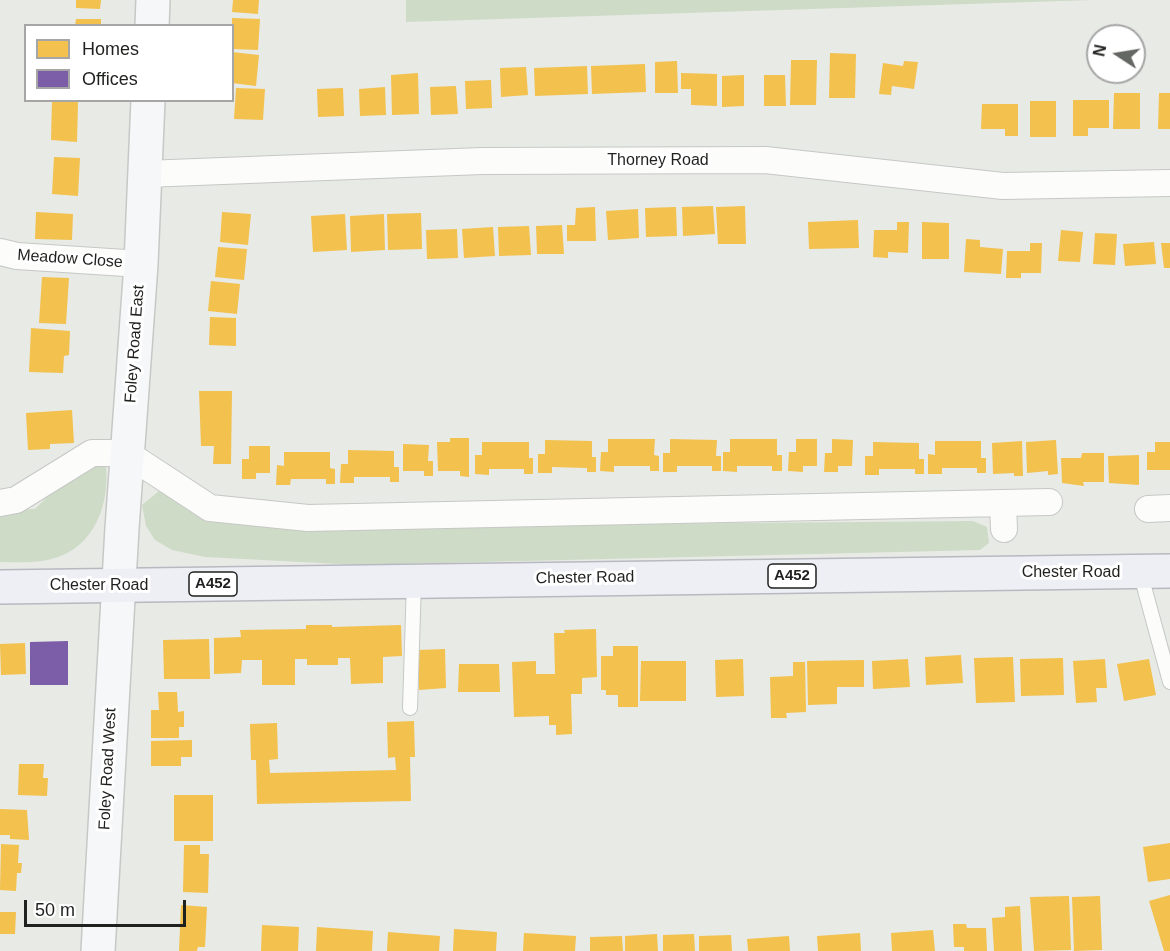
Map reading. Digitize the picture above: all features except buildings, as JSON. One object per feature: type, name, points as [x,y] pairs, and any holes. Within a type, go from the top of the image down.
[{"type":"highway","name":"Chester Road","points":[[0,587],[1155,572]]},
{"type":"main road","points":[[152,24],[153,0]]},
{"type":"main road","name":"Foley Road East","points":[[119,586],[126,453],[141,264],[148,102]]},
{"type":"main road","name":"Foley Road West","points":[[98,951],[119,586]]},
{"type":"street","name":"Thorney Road","points":[[145,174],[482,161],[765,160],[1003,186],[1170,183]]},
{"type":"street","name":"Meadow Close","points":[[0,252],[17,256],[141,264]]},
{"type":"street","points":[[0,503],[16,500],[92,453],[126,453],[210,508],[308,518],[1003,517],[1049,502]]},
{"type":"lane","points":[[1155,572],[1170,682]]},
{"type":"lane","points":[[410,708],[414,580]]},
{"type":"green space","points":[[406,0],[1093,0],[406,22]]},
{"type":"green space","points":[[91,461],[106,465],[105,498],[94,527],[85,539],[59,557],[37,562],[0,562],[0,510],[35,509],[65,479]]},
{"type":"green space","points":[[159,491],[213,521],[272,527],[973,521],[987,527],[989,543],[980,550],[359,565],[205,557],[172,550],[155,540],[146,526],[142,505]]}]
